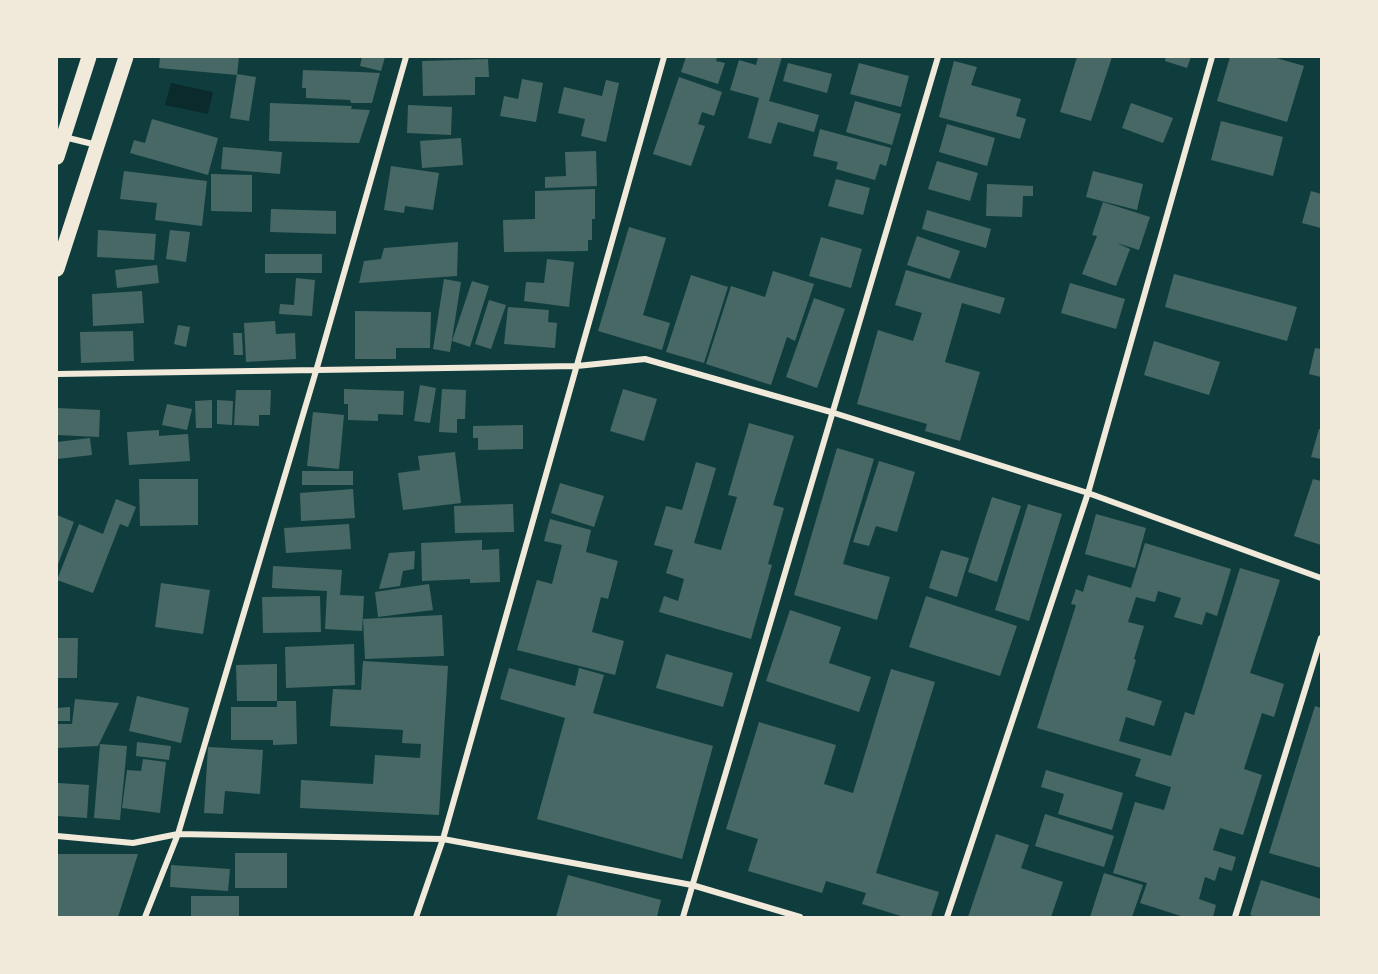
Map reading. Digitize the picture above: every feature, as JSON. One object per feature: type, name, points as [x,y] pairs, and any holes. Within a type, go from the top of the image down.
[{"type":"main road","points":[[57,157],[60,137],[89,57]]},
{"type":"main road","points":[[57,269],[126,57]]},
{"type":"street","points":[[145,917],[178,834],[316,371],[406,57]]},
{"type":"street","points":[[416,917],[443,839],[664,57]]},
{"type":"street","points":[[683,917],[938,57]]},
{"type":"street","points":[[947,917],[1088,493],[1212,57]]},
{"type":"street","points":[[60,137],[97,145]]},
{"type":"street","points":[[57,374],[577,366],[645,359],[831,412],[1088,493],[1321,578]]},
{"type":"street","points":[[1235,917],[1321,638]]},
{"type":"street","points":[[57,836],[133,843],[178,834],[443,839],[692,885],[800,917]]},
{"type":"water","points":[[171,83],[213,92],[208,114],[165,105]]},
{"type":"building","points":[[160,57],[239,57],[237,75],[159,68]]},
{"type":"building","points":[[362,57],[385,57],[381,71],[360,66]]},
{"type":"building","points":[[686,57],[717,57],[716,61],[725,63],[718,84],[681,72]]},
{"type":"building","points":[[758,57],[782,57],[769,101],[819,115],[814,132],[778,122],[771,144],[748,138],[759,98],[730,90],[739,60],[756,65]]},
{"type":"building","points":[[1077,57],[1112,57],[1091,121],[1060,112]]},
{"type":"building","points":[[1166,57],[1191,57],[1187,68],[1165,61]]},
{"type":"building","points":[[1230,57],[1273,57],[1304,66],[1287,122],[1217,101]]},
{"type":"building","points":[[488,59],[489,77],[475,77],[475,95],[423,96],[422,61]]},
{"type":"building","points":[[954,61],[977,67],[971,85],[1021,99],[1016,116],[1026,119],[1020,139],[939,117]]},
{"type":"building","points":[[788,63],[832,74],[827,93],[783,81]]},
{"type":"building","points":[[859,63],[909,76],[901,107],[850,94]]},
{"type":"building","points":[[303,70],[380,73],[372,103],[351,103],[350,100],[306,98],[306,88],[302,88]]},
{"type":"building","points":[[237,74],[256,77],[249,121],[230,118]]},
{"type":"building","points":[[679,77],[722,92],[714,116],[702,112],[698,124],[705,126],[691,166],[653,154]]},
{"type":"building","points":[[522,79],[543,83],[536,122],[500,116],[504,96],[518,99]]},
{"type":"building","points":[[606,80],[619,83],[606,142],[581,136],[585,119],[558,113],[564,87],[602,96]]},
{"type":"building","points":[[855,101],[901,114],[892,145],[846,132]]},
{"type":"building","points":[[270,103],[352,106],[351,109],[370,110],[359,143],[269,141]]},
{"type":"building","points":[[1131,103],[1173,118],[1163,143],[1122,128]]},
{"type":"building","points":[[408,105],[452,107],[451,135],[407,133]]},
{"type":"building","points":[[152,119],[218,138],[208,175],[130,153],[134,140],[145,143]]},
{"type":"building","points":[[1221,121],[1283,137],[1273,176],[1211,160]]},
{"type":"building","points":[[947,124],[995,138],[987,166],[939,152]]},
{"type":"building","points":[[820,129],[891,148],[886,166],[880,164],[875,180],[836,169],[838,162],[813,156]]},
{"type":"building","points":[[461,138],[463,165],[422,168],[420,141]]},
{"type":"building","points":[[223,147],[282,152],[280,174],[221,169]]},
{"type":"building","points":[[596,151],[597,186],[545,188],[545,177],[566,176],[565,152]]},
{"type":"building","points":[[937,161],[978,173],[970,201],[928,189]]},
{"type":"building","points":[[391,166],[439,173],[433,210],[405,206],[404,213],[384,210]]},
{"type":"building","points":[[124,171],[207,181],[202,226],[155,220],[157,203],[120,199]]},
{"type":"building","points":[[1093,171],[1143,184],[1137,210],[1086,197]]},
{"type":"building","points":[[211,174],[252,175],[252,212],[211,211]]},
{"type":"building","points":[[836,179],[870,188],[863,215],[828,206]]},
{"type":"building","points":[[987,184],[1033,186],[1033,196],[1023,196],[1022,217],[986,216]]},
{"type":"building","points":[[595,189],[595,219],[592,219],[592,240],[588,240],[588,251],[504,252],[503,220],[535,219],[535,191]]},
{"type":"building","points":[[1311,191],[1321,194],[1321,228],[1302,223]]},
{"type":"building","points":[[1103,202],[1150,217],[1139,250],[1117,243],[1130,249],[1116,286],[1082,274],[1097,236],[1092,235]]},
{"type":"building","points":[[271,209],[336,211],[336,234],[270,232]]},
{"type":"building","points":[[927,210],[991,229],[986,248],[922,229]]},
{"type":"building","points":[[629,227],[666,238],[643,315],[670,323],[662,350],[598,331]]},
{"type":"building","points":[[98,230],[156,234],[154,260],[97,257]]},
{"type":"building","points":[[170,230],[190,232],[186,262],[166,259]]},
{"type":"building","points":[[917,236],[960,251],[950,279],[907,265]]},
{"type":"building","points":[[821,237],[862,249],[851,288],[809,276]]},
{"type":"building","points":[[458,242],[457,276],[359,283],[364,261],[381,259],[384,248]]},
{"type":"building","points":[[265,254],[322,254],[322,273],[265,273]]},
{"type":"building","points":[[547,259],[574,262],[569,307],[524,301],[526,282],[544,283]]},
{"type":"building","points":[[157,265],[159,283],[117,288],[115,270]]},
{"type":"building","points":[[906,270],[1005,298],[1000,314],[962,303],[945,362],[980,372],[960,441],[925,431],[927,424],[857,404],[878,330],[913,341],[922,313],[895,305]]},
{"type":"building","points":[[773,271],[814,284],[795,341],[787,337],[771,385],[706,364],[731,286],[765,297]]},
{"type":"building","points":[[1174,274],[1297,307],[1287,341],[1165,307]]},
{"type":"building","points":[[691,275],[728,287],[704,363],[666,352]]},
{"type":"building","points":[[296,278],[315,280],[312,316],[279,314],[280,304],[294,305]]},
{"type":"building","points":[[444,279],[461,282],[450,352],[433,349]]},
{"type":"building","points":[[472,281],[489,286],[470,347],[452,341]]},
{"type":"building","points":[[1070,283],[1125,299],[1116,329],[1061,313]]},
{"type":"building","points":[[142,291],[144,323],[93,326],[92,294]]},
{"type":"building","points":[[814,298],[845,309],[817,388],[786,377]]},
{"type":"building","points":[[489,300],[506,305],[491,349],[475,344]]},
{"type":"building","points":[[508,307],[549,310],[548,322],[557,323],[555,348],[504,344]]},
{"type":"building","points":[[355,311],[431,312],[430,348],[396,348],[396,359],[355,359]]},
{"type":"building","points":[[275,321],[276,334],[295,333],[296,359],[246,362],[244,323]]},
{"type":"building","points":[[178,325],[190,327],[186,347],[174,344]]},
{"type":"building","points":[[133,331],[134,361],[81,363],[80,332]]},
{"type":"building","points":[[233,333],[242,333],[243,355],[234,355]]},
{"type":"building","points":[[1154,341],[1220,362],[1209,395],[1144,375]]},
{"type":"building","points":[[1315,348],[1321,349],[1321,377],[1309,374]]},
{"type":"building","points":[[420,385],[436,388],[430,423],[414,421]]},
{"type":"building","points":[[344,389],[404,391],[403,415],[378,414],[378,421],[348,420],[348,404],[344,404]]},
{"type":"building","points":[[442,389],[466,390],[465,419],[457,419],[457,433],[439,432]]},
{"type":"building","points":[[623,389],[657,399],[644,441],[610,431]]},
{"type":"building","points":[[236,390],[271,390],[270,415],[259,415],[259,426],[234,425]]},
{"type":"building","points":[[212,400],[212,428],[196,428],[195,401]]},
{"type":"building","points":[[217,400],[233,401],[232,425],[217,424]]},
{"type":"building","points":[[167,404],[192,409],[187,430],[162,425]]},
{"type":"building","points":[[57,408],[100,410],[99,437],[57,435]]},
{"type":"building","points":[[313,412],[344,415],[339,469],[307,466]]},
{"type":"building","points":[[749,423],[794,436],[773,505],[784,508],[768,564],[772,565],[751,639],[659,612],[664,596],[678,601],[684,579],[666,573],[673,550],[654,545],[666,506],[682,510],[696,462],[716,468],[694,543],[721,550],[737,497],[728,495]]},
{"type":"building","points":[[523,425],[523,449],[478,450],[478,438],[473,438],[473,426]]},
{"type":"building","points":[[1319,429],[1321,429],[1321,459],[1311,457]]},
{"type":"building","points":[[159,430],[159,436],[188,434],[190,461],[129,465],[127,432]]},
{"type":"building","points":[[90,438],[92,455],[57,459],[57,442]]},
{"type":"building","points":[[837,448],[874,459],[843,564],[890,577],[877,620],[794,595]]},
{"type":"building","points":[[455,452],[461,503],[403,510],[398,473],[420,470],[418,456]]},
{"type":"building","points":[[879,461],[915,472],[897,532],[876,526],[869,546],[853,542]]},
{"type":"building","points":[[302,471],[353,471],[353,485],[302,485]]},
{"type":"building","points":[[139,479],[198,479],[198,525],[140,526]]},
{"type":"building","points":[[1313,479],[1321,481],[1321,545],[1294,536]]},
{"type":"building","points":[[560,483],[604,496],[594,527],[551,513]]},
{"type":"building","points":[[353,489],[355,518],[301,521],[300,493]]},
{"type":"building","points":[[992,497],[1021,506],[997,582],[968,572]]},
{"type":"building","points":[[116,499],[136,507],[128,527],[120,524],[93,593],[57,580],[79,524],[103,534]]},
{"type":"building","points":[[513,504],[514,532],[455,533],[454,506]]},
{"type":"building","points":[[1028,504],[1062,514],[1029,621],[995,610]]},
{"type":"building","points":[[1096,514],[1146,528],[1135,568],[1085,554]]},
{"type":"building","points":[[57,515],[74,522],[57,567]]},
{"type":"building","points":[[550,519],[591,530],[586,552],[618,561],[608,599],[601,597],[592,632],[624,641],[615,675],[517,650],[537,580],[552,584],[562,545],[544,541]]},
{"type":"building","points":[[349,524],[351,549],[286,553],[284,528]]},
{"type":"building","points":[[482,540],[482,550],[499,549],[500,582],[470,583],[470,579],[422,581],[421,543]]},
{"type":"building","points":[[1145,543],[1231,569],[1217,616],[1206,612],[1202,625],[1174,617],[1181,598],[1158,591],[1155,602],[1136,597],[1128,622],[1144,626],[1127,690],[1162,701],[1154,726],[1126,717],[1119,741],[1171,756],[1185,712],[1194,715],[1240,568],[1280,580],[1250,673],[1284,684],[1274,717],[1262,713],[1244,769],[1262,775],[1243,835],[1220,828],[1213,850],[1236,857],[1232,871],[1219,867],[1215,881],[1205,877],[1199,899],[1216,905],[1213,917],[1184,917],[1140,903],[1147,883],[1113,873],[1135,802],[1164,810],[1171,787],[1135,776],[1141,759],[1037,728],[1076,605],[1071,604],[1076,589],[1083,592],[1088,575],[1131,588]]},
{"type":"building","points":[[941,550],[969,558],[957,597],[929,588]]},
{"type":"building","points":[[415,551],[414,569],[403,571],[400,586],[379,589],[389,553]]},
{"type":"building","points":[[273,566],[342,570],[340,595],[364,596],[362,631],[325,629],[327,591],[272,588]]},
{"type":"building","points":[[161,583],[210,590],[203,634],[155,627]]},
{"type":"building","points":[[429,584],[433,610],[378,617],[375,592]]},
{"type":"building","points":[[320,596],[321,632],[263,633],[262,597]]},
{"type":"building","points":[[926,596],[1017,626],[1000,676],[909,647]]},
{"type":"building","points":[[790,610],[841,627],[829,663],[871,677],[859,712],[766,681]]},
{"type":"building","points":[[442,615],[444,656],[365,659],[363,619]]},
{"type":"building","points":[[57,638],[78,638],[77,678],[57,678]]},
{"type":"building","points":[[354,644],[355,685],[286,688],[285,647]]},
{"type":"building","points":[[666,654],[733,673],[723,707],[656,688]]},
{"type":"building","points":[[363,661],[448,666],[439,815],[300,808],[301,780],[373,784],[375,755],[420,758],[421,744],[402,743],[403,730],[330,726],[333,689],[361,690]]},
{"type":"building","points":[[277,664],[277,701],[237,701],[236,665]]},
{"type":"building","points":[[509,668],[575,686],[579,668],[604,675],[593,713],[713,746],[682,859],[537,819],[565,718],[500,699]]},
{"type":"building","points":[[891,669],[935,682],[876,873],[939,892],[931,917],[904,917],[862,904],[866,893],[826,881],[822,893],[748,871],[758,839],[726,829],[759,722],[836,745],[824,784],[853,793]]},
{"type":"building","points":[[137,696],[189,708],[181,743],[129,731]]},
{"type":"building","points":[[75,699],[119,703],[98,746],[57,748],[57,724],[72,724]]},
{"type":"building","points":[[277,701],[296,701],[297,744],[273,745],[273,740],[231,740],[231,707],[277,707]]},
{"type":"building","points":[[1315,706],[1321,708],[1321,868],[1269,853]]},
{"type":"building","points":[[70,707],[70,721],[57,721],[57,708]]},
{"type":"building","points":[[137,742],[171,746],[169,760],[136,756]]},
{"type":"building","points":[[100,744],[127,746],[120,820],[94,818]]},
{"type":"building","points":[[208,747],[263,750],[260,794],[225,791],[223,814],[204,813]]},
{"type":"building","points":[[143,759],[166,762],[160,813],[122,808],[127,770],[141,771]]},
{"type":"building","points":[[1046,770],[1123,793],[1112,830],[1058,814],[1064,794],[1041,787]]},
{"type":"building","points":[[58,783],[89,785],[87,818],[57,816]]},
{"type":"building","points":[[1045,814],[1114,836],[1104,867],[1035,846]]},
{"type":"building","points":[[996,834],[1029,845],[1021,868],[1063,882],[1051,917],[968,917]]},
{"type":"building","points":[[235,853],[287,853],[287,888],[235,888]]},
{"type":"building","points":[[57,854],[138,854],[118,917],[57,917]]},
{"type":"building","points":[[171,865],[230,869],[228,891],[170,887]]},
{"type":"building","points":[[1104,873],[1143,885],[1132,917],[1090,917]]},
{"type":"building","points":[[568,875],[661,900],[657,917],[556,917]]},
{"type":"building","points":[[1261,880],[1321,899],[1321,917],[1256,917],[1250,915]]},
{"type":"building","points":[[191,896],[239,896],[239,917],[191,917]]}]
